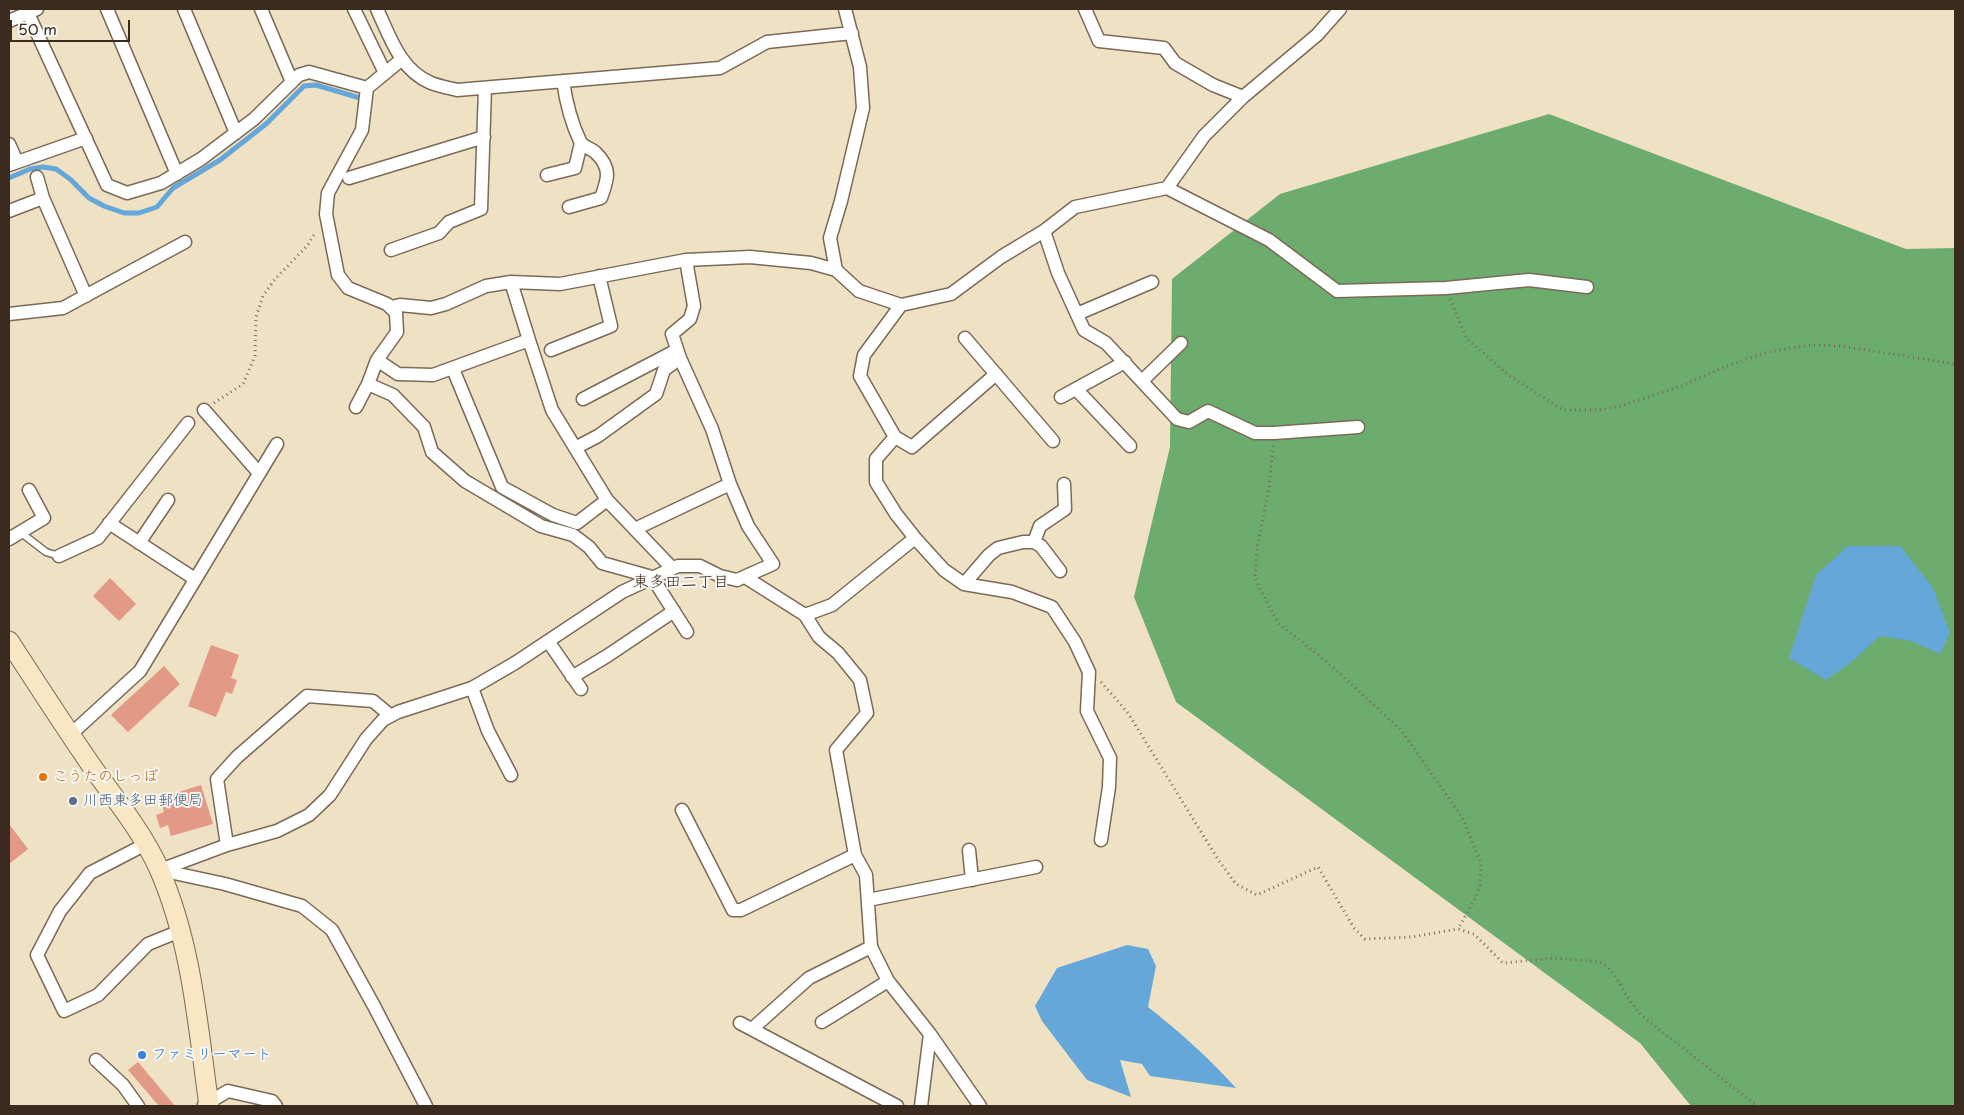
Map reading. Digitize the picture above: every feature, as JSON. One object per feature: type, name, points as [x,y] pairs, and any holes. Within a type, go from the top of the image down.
[{"type":"street","points":[[107,9],[177,174]]},
{"type":"street","points":[[184,9],[236,133]]},
{"type":"street","points":[[261,9],[292,82]]},
{"type":"street","points":[[354,9],[385,73]]},
{"type":"street","points":[[377,9],[401,60],[413,73],[430,83],[457,90],[720,68],[767,42],[852,33]]},
{"type":"street","points":[[836,270],[830,238],[841,201],[863,108],[860,67],[845,9]]},
{"type":"street","points":[[1085,9],[1099,41],[1164,48],[1175,63],[1213,85],[1244,97]]},
{"type":"street","points":[[1167,188],[1204,136],[1244,97],[1317,35],[1340,9]]},
{"type":"street","points":[[9,21],[30,10],[107,185],[127,193],[161,183],[201,159],[254,119],[299,75],[309,72],[367,88]]},
{"type":"street","points":[[356,407],[368,384],[377,360],[396,332],[396,313],[387,304],[348,288],[338,275],[326,214],[328,193],[362,130],[367,88],[401,60]]},
{"type":"street","points":[[562,81],[566,106],[581,143],[595,153],[607,170],[608,178],[601,198],[569,207]]},
{"type":"street","points":[[391,250],[439,233],[449,222],[481,209],[485,88]]},
{"type":"street","points":[[349,178],[484,137]]},
{"type":"street","points":[[9,144],[13,163],[86,138]]},
{"type":"street","points":[[548,175],[575,168],[581,143]]},
{"type":"street","points":[[37,177],[43,198],[86,296]]},
{"type":"street","points":[[391,307],[400,305],[432,308],[446,304],[486,286],[510,282],[560,284],[686,260],[750,257],[811,263],[836,270],[859,291],[901,305],[951,294],[1001,257],[1044,231],[1075,207],[1167,188],[1270,240],[1337,291],[1446,288],[1529,280],[1587,287]]},
{"type":"street","points":[[9,212],[43,198]]},
{"type":"street","points":[[1044,231],[1058,273],[1084,330],[1106,342],[1178,419],[1189,422],[1208,411],[1255,433],[1358,427]]},
{"type":"street","points":[[9,314],[63,308],[185,242]]},
{"type":"street","points":[[160,870],[228,845],[277,830],[309,815],[330,795],[366,739],[383,720],[472,688],[622,592],[652,577],[678,566],[700,566],[720,576],[737,580],[774,564],[748,526],[730,484],[712,429],[678,354],[672,334],[690,319],[694,306],[686,260]]},
{"type":"street","points":[[551,350],[611,326],[599,276]]},
{"type":"street","points":[[510,282],[552,410],[607,500],[672,568]]},
{"type":"street","points":[[1077,314],[1152,282]]},
{"type":"street","points":[[901,305],[864,354],[860,376],[895,437],[912,447],[996,374]]},
{"type":"street","points":[[965,338],[1052,441]]},
{"type":"street","points":[[377,360],[398,374],[433,375],[529,340]]},
{"type":"street","points":[[1142,381],[1181,343]]},
{"type":"street","points":[[583,399],[678,354]]},
{"type":"street","points":[[575,448],[598,436],[656,394],[664,370],[678,354]]},
{"type":"street","points":[[1061,397],[1125,362]]},
{"type":"street","points":[[453,369],[502,487],[553,515],[578,523],[607,500]]},
{"type":"street","points":[[368,384],[393,395],[424,427],[432,452],[465,481],[541,526],[572,535],[589,547],[602,563],[652,577],[687,632]]},
{"type":"street","points":[[1076,388],[1130,446]]},
{"type":"street","points":[[204,410],[259,473]]},
{"type":"street","points":[[59,556],[98,538],[188,423]]},
{"type":"street","points":[[895,437],[876,460],[876,482],[914,538],[944,570],[964,584],[1012,592],[1052,607],[1076,642],[1089,672],[1087,711],[1110,758],[1109,787],[1101,840]]},
{"type":"street","points":[[70,735],[140,671],[277,444]]},
{"type":"street","points":[[635,529],[730,484]]},
{"type":"street","points":[[1034,542],[1040,526],[1065,509],[1064,484]]},
{"type":"street","points":[[9,539],[44,518],[29,490]]},
{"type":"street","points":[[139,543],[168,500]]},
{"type":"street","points":[[109,523],[195,579]]},
{"type":"street","points":[[805,615],[832,605],[914,538]]},
{"type":"street","points":[[964,584],[989,555],[998,548],[1023,542],[1034,542],[1041,546],[1060,571]]},
{"type":"street","points":[[745,577],[805,615],[819,637],[838,653],[860,680],[867,713],[836,750],[855,855],[866,876],[871,947],[888,981],[930,1034],[980,1106]]},
{"type":"street","points":[[572,677],[674,611]]},
{"type":"street","points":[[9,641],[70,735],[146,844],[160,870],[176,913],[190,970],[207,1105],[228,1091],[272,1101],[276,1106]]},
{"type":"street","points":[[548,641],[581,690]]},
{"type":"street","points":[[472,688],[488,731],[510,775]]},
{"type":"street","points":[[228,845],[217,779],[237,757],[307,696],[373,701],[391,716]]},
{"type":"street","points":[[682,810],[733,910],[741,910],[855,855]]},
{"type":"street","points":[[146,844],[90,873],[60,911],[37,955],[64,1011],[98,995],[148,944],[180,931]]},
{"type":"street","points":[[969,850],[972,880]]},
{"type":"street","points":[[868,900],[1036,867]]},
{"type":"street","points":[[160,870],[225,884],[302,906],[332,930],[426,1106]]},
{"type":"street","points":[[752,1029],[809,978],[871,947]]},
{"type":"street","points":[[822,1022],[888,981]]},
{"type":"street","points":[[740,1023],[898,1106]]},
{"type":"street","points":[[921,1106],[930,1034]]},
{"type":"street","points":[[96,1060],[123,1085],[138,1106]]},
{"type":"lane","points":[[20,532],[46,552],[59,556]]},
{"type":"path","points":[[204,410],[243,384],[255,356],[256,317],[263,296],[275,279],[307,246],[326,214]]},
{"type":"path","points":[[1446,288],[1467,338],[1511,377],[1563,410],[1599,410],[1620,406],[1682,386],[1719,369],[1767,352],[1812,345],[1841,346],[1955,364]]},
{"type":"path","points":[[1274,433],[1269,487],[1257,548],[1255,579],[1278,623],[1328,662],[1401,730],[1462,817],[1481,863],[1476,897],[1458,929]]},
{"type":"path","points":[[1089,672],[1099,679],[1128,713],[1219,861],[1236,884],[1257,895],[1318,868],[1354,928],[1365,939],[1412,937],[1458,929],[1474,934],[1503,963],[1555,958],[1605,964],[1642,1016],[1757,1106]]},
{"type":"green space","points":[[1549,114],[1906,249],[1955,248],[1955,1106],[1691,1106],[1640,1043],[1176,702],[1134,597],[1170,447],[1172,279],[1280,194]]},
{"type":"water","points":[[1848,546],[1900,546],[1933,588],[1950,633],[1940,654],[1911,641],[1880,636],[1850,663],[1826,680],[1789,658],[1816,575]]},
{"type":"water","points":[[1127,945],[1148,949],[1156,966],[1148,1007],[1194,1046],[1236,1088],[1150,1076],[1142,1064],[1120,1060],[1131,1097],[1087,1080],[1042,1021],[1035,1006],[1057,968]]},
{"type":"building","points":[[110,578],[136,604],[119,621],[93,596]]},
{"type":"building","points":[[211,645],[239,655],[231,678],[237,680],[232,694],[226,692],[216,717],[188,706]]},
{"type":"building","points":[[164,666],[180,684],[128,732],[111,715]]},
{"type":"building","points":[[201,785],[213,824],[171,836],[168,825],[160,828],[156,815],[164,812],[160,798]]},
{"type":"building","points":[[9,824],[28,849],[9,864]]},
{"type":"building","points":[[138,1062],[175,1106],[159,1106],[128,1070]]},
{"type":"waterway","points":[[9,178],[30,169],[43,167],[56,169],[70,179],[89,198],[104,206],[124,213],[139,213],[157,207],[173,188],[220,160],[266,124],[304,86],[316,85],[360,98]]},
{"type":"place","name":"こうたのしっぽ","points":[[43,777]]},
{"type":"place","name":"川西東多田郵便局","points":[[73,801]]},
{"type":"place","name":"ファミリーマート","points":[[142,1055]]},
{"type":"district","name":"東多田二丁目","points":[[681,583]]}]
